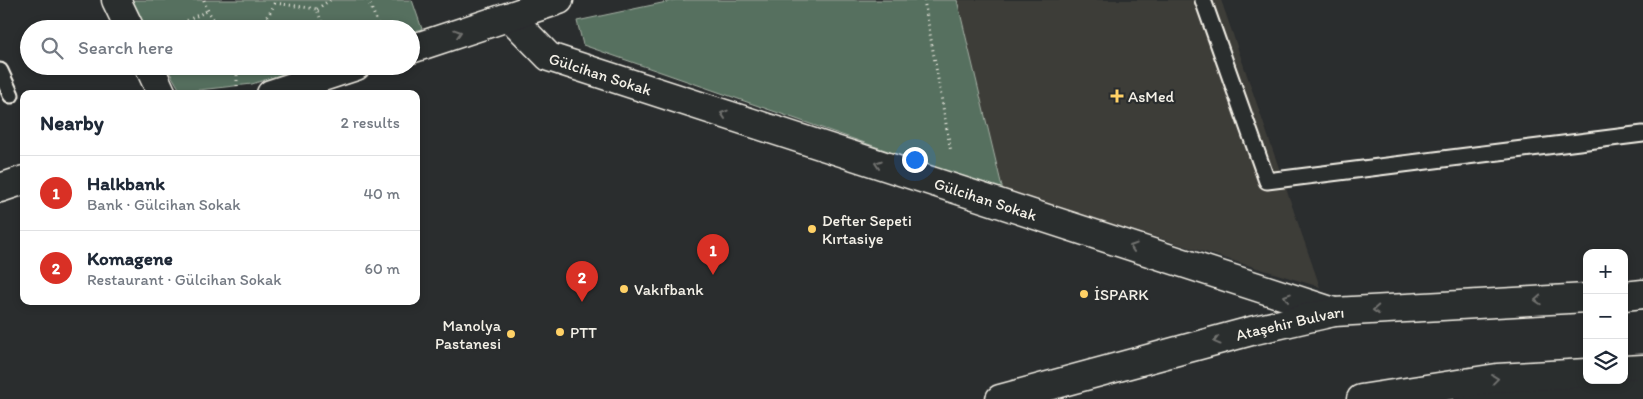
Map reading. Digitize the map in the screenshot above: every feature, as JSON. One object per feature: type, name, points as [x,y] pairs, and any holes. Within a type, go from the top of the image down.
[{"type":"street","points":[[116,0],[126,20]]},
{"type":"street","points":[[420,45],[559,0]]},
{"type":"street","name":"Gülcihan Sokak","points":[[510,17],[549,57],[1334,312]]},
{"type":"street","points":[[153,75],[160,90]]},
{"type":"street","points":[[283,90],[329,75]]},
{"type":"street","points":[[0,188],[20,181]]},
{"type":"street","points":[[1628,296],[1643,294]]},
{"type":"street","name":"Ataşehir Bulvarı","points":[[1000,399],[1255,330],[1334,312],[1583,298]]},
{"type":"street","points":[[1628,370],[1643,369]]},
{"type":"street","points":[[1361,399],[1497,378],[1583,372]]},
{"type":"street","points":[[1450,399],[1643,392]]},
{"type":"lane","points":[[1203,0],[1267,181],[1643,134]]},
{"type":"lane","points":[[0,71],[11,96]]},
{"type":"path","points":[[204,0],[207,12],[215,20]]},
{"type":"path","points":[[265,20],[270,14],[275,2],[317,9],[330,0]]},
{"type":"path","points":[[368,0],[376,20]]},
{"type":"path","points":[[924,0],[957,190]]},
{"type":"path","points":[[317,9],[321,20]]},
{"type":"path","points":[[189,20],[207,12]]},
{"type":"path","points":[[237,75],[237,90]]},
{"type":"shaded area","name":"AsMed","points":[[957,0],[1221,0],[1320,287],[1003,191]]},
{"type":"green space","points":[[131,0],[412,0],[419,20],[141,20]]},
{"type":"green space","points":[[676,0],[957,0],[1003,191],[583,45],[577,21]]},
{"type":"green space","points":[[171,75],[280,75],[252,84],[199,90],[180,90]]},
{"type":"place","name":"AsMed","points":[[1117,96]]},
{"type":"place","name":"Defter Sepeti Kırtasiye","points":[[812,229]]},
{"type":"place","name":"Halkbank","points":[[713,275]]},
{"type":"place","name":"Vakıfbank","points":[[624,289]]},
{"type":"place","name":"İSPARK","points":[[1084,294]]},
{"type":"place","name":"Komagene","points":[[582,302]]},
{"type":"place","name":"PTT","points":[[560,332]]},
{"type":"place","name":"Manolya Pastanesi","points":[[511,334]]}]
